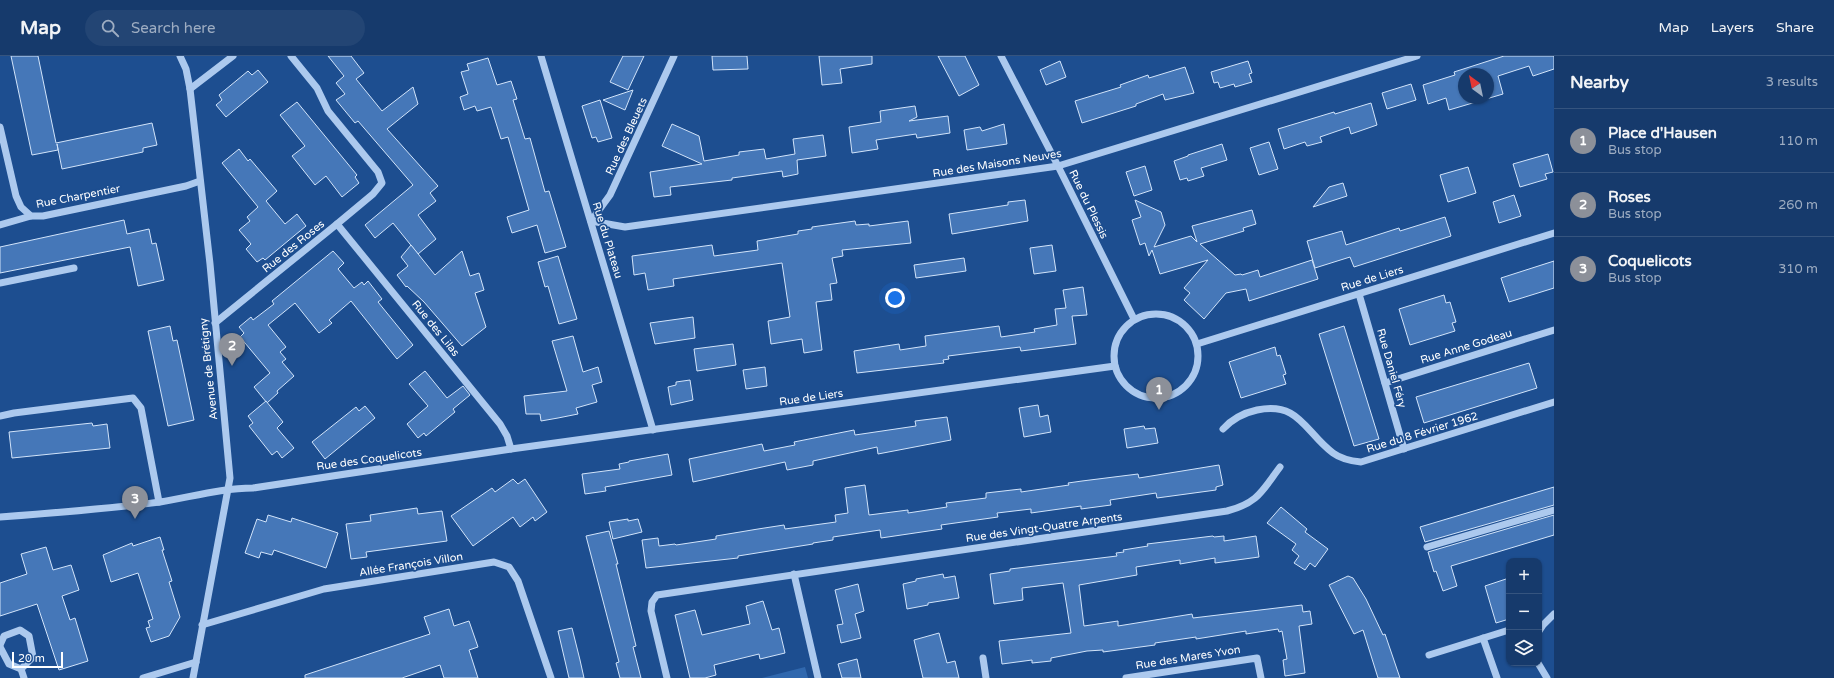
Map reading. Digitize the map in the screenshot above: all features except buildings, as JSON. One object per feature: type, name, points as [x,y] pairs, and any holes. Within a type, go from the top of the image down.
[{"type":"street","name":"Avenue de Brétigny","points":[[180,56],[186,69],[190,89],[229,461],[229,488],[193,678]]},
{"type":"street","points":[[190,89],[233,56]]},
{"type":"street","name":"Rue des Roses","points":[[215,323],[337,224],[376,191],[382,183],[378,172],[328,111],[318,88],[291,56]]},
{"type":"street","name":"Rue du Plateau","points":[[541,56],[653,430]]},
{"type":"street","name":"Rue des Bleuets","points":[[591,221],[610,195],[674,56]]},
{"type":"street","name":"Rue du Plessis","points":[[1001,56],[1058,166],[1134,319]]},
{"type":"street","name":"Rue des Maisons Neuves","points":[[591,221],[625,227],[1058,166],[1417,56]]},
{"type":"street","name":"Rue Charpentier","points":[[0,127],[16,196],[21,207],[31,216],[43,216],[179,188],[200,181]]},
{"type":"street","points":[[0,225],[31,216]]},
{"type":"street","name":"Rue des Lilas","points":[[337,224],[500,424],[508,436],[511,449]]},
{"type":"street","name":"Rue de Liers","points":[[1197,344],[1554,233]]},
{"type":"street","points":[[0,283],[74,268]]},
{"type":"street","name":"Rue Daniel Féry","points":[[1359,294],[1404,448]]},
{"type":"street","points":[[1149,314],[1164,314],[1178,320],[1190,330],[1197,344],[1198,361],[1192,377],[1185,386],[1175,394],[1150,398],[1133,391],[1119,378],[1115,366],[1114,350],[1119,334],[1134,319],[1149,314]]},
{"type":"street","name":"Rue Anne Godeau","points":[[1385,383],[1554,330]]},
{"type":"street","name":"Rue de Liers","points":[[511,449],[1115,366]]},
{"type":"street","points":[[0,416],[133,398],[141,408],[159,502]]},
{"type":"street","name":"Rue du 8 Février 1962","points":[[1223,429],[1232,420],[1244,413],[1274,408],[1287,411],[1296,415],[1333,453],[1348,461],[1361,462],[1554,402]]},
{"type":"street","name":"Rue des Coquelicots","points":[[0,517],[76,512],[159,502],[196,497],[229,488],[253,488],[511,449]]},
{"type":"street","name":"Rue des Vingt-Quatre Arpents","points":[[667,678],[651,611],[652,602],[657,595],[1227,511],[1243,507],[1258,498],[1280,467]]},
{"type":"street","points":[[1428,547],[1554,510]]},
{"type":"street","name":"Allée François Villon","points":[[202,625],[324,589],[494,562],[509,567],[518,581],[551,678]]},
{"type":"street","points":[[794,574],[818,678]]},
{"type":"street","points":[[1542,620],[1552,616]]},
{"type":"street","points":[[1540,630],[1552,616]]},
{"type":"street","points":[[20,630],[28,636],[33,657],[22,669],[10,664],[0,646],[4,636],[20,630]]},
{"type":"street","points":[[1429,655],[1506,631]]},
{"type":"street","points":[[1483,638],[1497,678]]},
{"type":"street","points":[[983,658],[986,678]]},
{"type":"street","name":"Rue des Mares Yvon","points":[[1126,678],[1257,658],[1261,678]]},
{"type":"street","points":[[143,678],[196,662]]},
{"type":"street","points":[[1540,666],[1547,678]]},
{"type":"street","points":[[22,669],[24,678]]},
{"type":"shaded area","points":[[805,667],[808,678],[762,678]]},
{"type":"place","name":"Roses","points":[[232,366]]},
{"type":"place","name":"Place d'Hausen","points":[[1159,410]]},
{"type":"place","name":"Coquelicots","points":[[135,519]]}]
